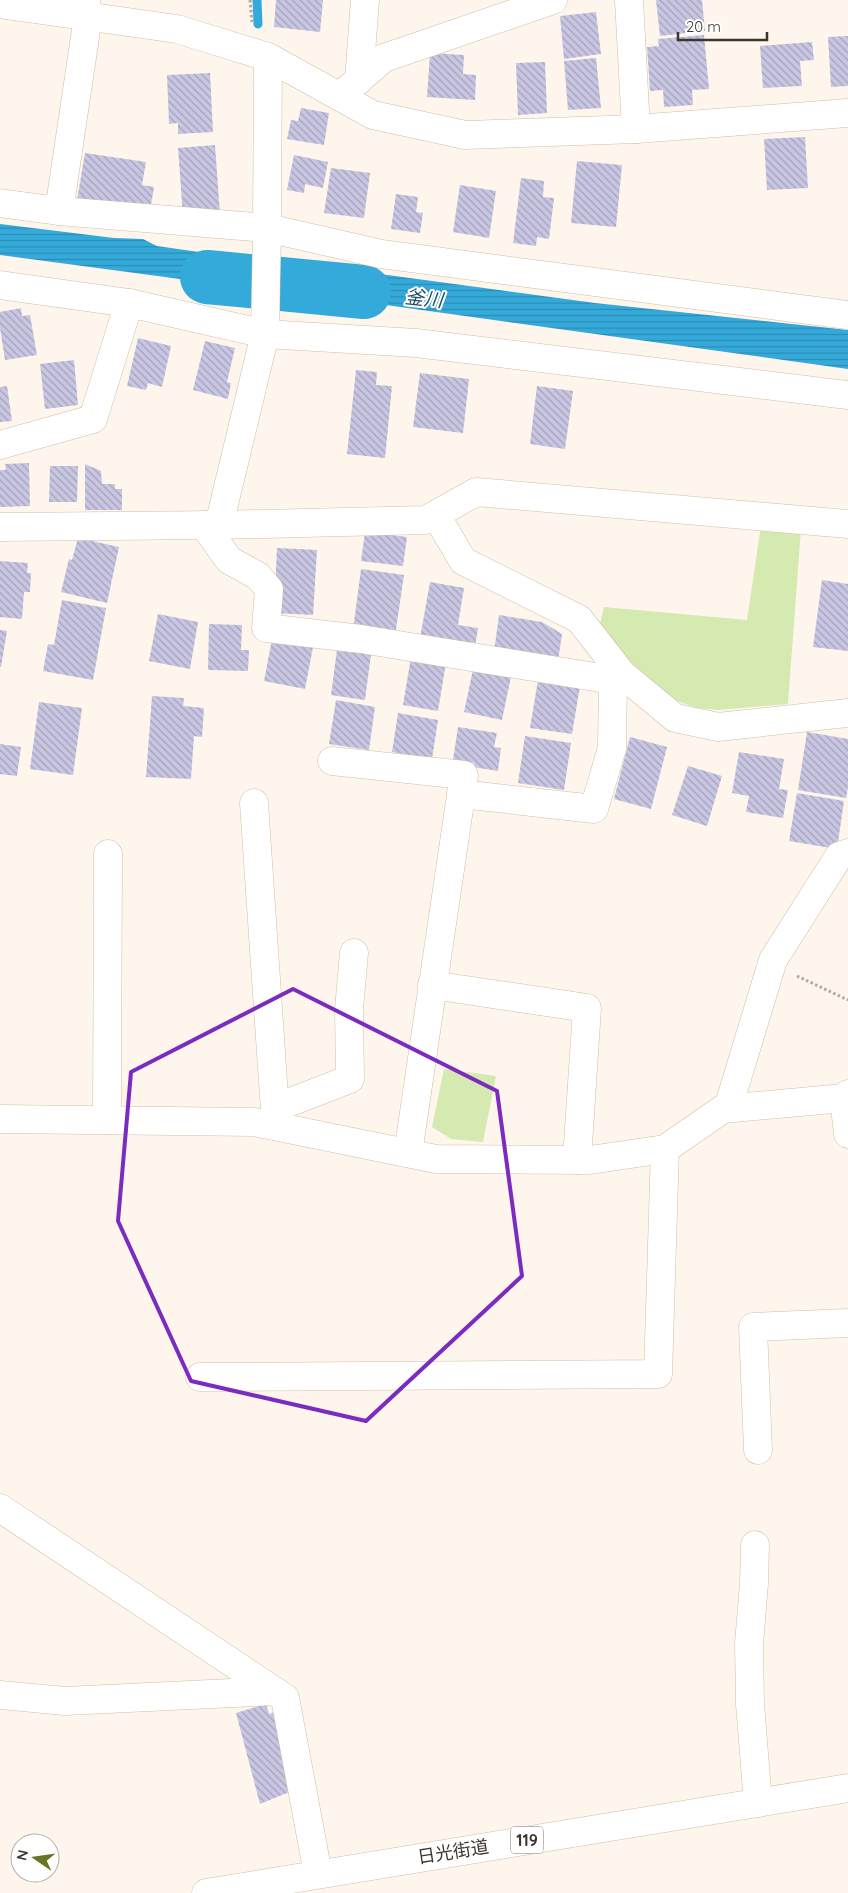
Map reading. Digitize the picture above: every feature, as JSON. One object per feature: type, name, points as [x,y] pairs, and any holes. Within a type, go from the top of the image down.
[{"type":"main road","points":[[349,88],[365,0]]},
{"type":"main road","points":[[349,88],[384,58],[553,0]]},
{"type":"main road","points":[[629,0],[636,129]]},
{"type":"main road","points":[[0,4],[87,9],[177,29],[268,57],[349,88],[373,115],[465,135],[636,129],[848,113]]},
{"type":"main road","points":[[59,211],[87,9]]},
{"type":"main road","points":[[268,57],[265,334],[212,525],[229,560],[258,576],[269,589],[266,628],[361,638],[618,677]]},
{"type":"main road","points":[[0,203],[59,211],[267,228],[381,254],[848,312]]},
{"type":"main road","points":[[0,285],[129,303],[265,334],[416,343],[848,395]]},
{"type":"main road","points":[[0,445],[93,419],[129,303]]},
{"type":"main road","points":[[0,527],[426,520],[476,492],[848,524]]},
{"type":"main road","points":[[436,515],[463,561],[579,619],[618,677],[675,718],[718,727],[848,713]]},
{"type":"main road","points":[[461,794],[594,810],[612,748],[618,677]]},
{"type":"main road","points":[[332,761],[464,775],[408,1153]]},
{"type":"main road","points":[[254,803],[275,1117]]},
{"type":"main road","points":[[107,1120],[108,854]]},
{"type":"main road","points":[[728,1108],[773,960],[839,856],[848,854]]},
{"type":"main road","points":[[0,1119],[254,1122],[275,1117],[350,1079],[349,1009],[354,953]]},
{"type":"main road","points":[[432,985],[587,1008],[577,1160]]},
{"type":"main road","points":[[275,1117],[436,1159],[590,1160],[665,1149],[723,1108],[846,1096],[848,1134]]},
{"type":"main road","points":[[200,1377],[658,1374],[665,1149]]},
{"type":"main road","points":[[758,1450],[753,1327],[848,1322]]},
{"type":"main road","points":[[0,1508],[285,1698],[318,1874]]},
{"type":"main road","points":[[754,1545],[754,1583],[749,1654],[750,1704],[758,1803]]},
{"type":"main road","points":[[0,1695],[65,1701],[274,1691]]},
{"type":"main road","name":"日光街道","points":[[206,1893],[848,1788]]},
{"type":"path","points":[[771,966],[810,981],[848,1000]]},
{"type":"highlighted area","points":[[293,989],[497,1091],[522,1276],[366,1421],[191,1381],[118,1221],[131,1072]]},
{"type":"green space","points":[[761,525],[801,529],[788,704],[718,710],[696,708],[665,696],[634,672],[599,628],[604,607],[747,620]]},
{"type":"green space","points":[[444,1069],[496,1076],[483,1142],[451,1139],[432,1127]]},
{"type":"water","points":[[0,224],[114,238],[143,239],[157,246],[255,260],[255,289],[0,255]]},
{"type":"water","points":[[291,262],[595,303],[848,330],[848,369],[292,292]]},
{"type":"building","points":[[276,0],[323,0],[320,32],[274,27]]},
{"type":"building","points":[[656,0],[702,0],[705,31],[660,36]]},
{"type":"building","points":[[596,12],[601,54],[564,59],[560,16]]},
{"type":"building","points":[[704,35],[709,89],[692,90],[693,105],[664,107],[663,90],[650,91],[647,47],[659,46],[658,39]]},
{"type":"building","points":[[848,36],[848,86],[831,87],[828,37]]},
{"type":"building","points":[[812,42],[814,60],[800,61],[802,86],[763,88],[760,46]]},
{"type":"building","points":[[430,53],[464,55],[463,74],[476,75],[475,100],[427,97]]},
{"type":"building","points":[[596,58],[601,108],[568,110],[564,61]]},
{"type":"building","points":[[545,62],[547,113],[518,115],[516,63]]},
{"type":"building","points":[[210,73],[213,132],[178,134],[178,123],[169,124],[167,75]]},
{"type":"building","points":[[301,108],[329,113],[324,145],[287,139],[291,120],[298,121]]},
{"type":"building","points":[[805,137],[808,188],[767,190],[764,139]]},
{"type":"building","points":[[215,145],[220,214],[183,216],[178,148]]},
{"type":"building","points":[[85,153],[146,162],[142,185],[154,187],[149,217],[76,206]]},
{"type":"building","points":[[294,155],[328,162],[323,188],[305,184],[304,193],[287,190]]},
{"type":"building","points":[[577,161],[622,165],[616,227],[571,223]]},
{"type":"building","points":[[331,168],[370,173],[364,218],[324,213]]},
{"type":"building","points":[[521,178],[544,181],[543,197],[554,198],[549,239],[537,237],[536,246],[513,243]]},
{"type":"building","points":[[460,185],[496,191],[489,238],[453,232]]},
{"type":"building","points":[[396,194],[418,197],[416,212],[423,213],[420,233],[391,229]]},
{"type":"building","points":[[21,308],[22,316],[30,315],[37,355],[5,360],[0,328],[0,312]]},
{"type":"building","points":[[138,338],[171,346],[162,387],[148,383],[146,390],[127,386]]},
{"type":"building","points":[[205,341],[235,348],[227,382],[231,383],[228,399],[193,390]]},
{"type":"building","points":[[74,360],[78,405],[45,409],[40,364]]},
{"type":"building","points":[[356,370],[377,372],[376,385],[392,386],[385,458],[347,454]]},
{"type":"building","points":[[420,373],[469,379],[463,433],[413,427]]},
{"type":"building","points":[[7,386],[12,421],[0,422],[0,387]]},
{"type":"building","points":[[537,386],[573,391],[565,449],[530,444]]},
{"type":"building","points":[[29,463],[30,506],[0,507],[0,470],[6,470],[5,464]]},
{"type":"building","points":[[85,464],[101,471],[102,484],[115,484],[115,489],[122,489],[122,510],[85,510]]},
{"type":"building","points":[[50,466],[78,466],[77,502],[49,502]]},
{"type":"building","points":[[365,532],[407,537],[403,566],[361,561]]},
{"type":"building","points":[[78,538],[119,547],[107,603],[61,592],[69,559],[72,560]]},
{"type":"building","points":[[277,548],[317,550],[313,615],[274,613]]},
{"type":"building","points":[[0,561],[28,563],[27,573],[31,573],[30,592],[24,592],[22,619],[0,617]]},
{"type":"building","points":[[361,569],[404,575],[395,636],[353,630]]},
{"type":"building","points":[[822,580],[848,584],[848,651],[813,647]]},
{"type":"building","points":[[430,582],[464,588],[458,625],[478,628],[475,647],[420,638]]},
{"type":"building","points":[[62,600],[106,608],[93,680],[43,671],[48,644],[54,645]]},
{"type":"building","points":[[158,614],[198,622],[190,669],[149,661]]},
{"type":"building","points":[[499,615],[542,622],[562,634],[558,661],[494,652]]},
{"type":"building","points":[[209,624],[242,625],[241,650],[249,650],[248,671],[208,670]]},
{"type":"building","points":[[0,630],[7,631],[1,667],[0,667]]},
{"type":"building","points":[[273,634],[314,642],[305,689],[264,681]]},
{"type":"building","points":[[338,642],[372,647],[365,700],[331,695]]},
{"type":"building","points":[[411,657],[446,663],[438,711],[403,705]]},
{"type":"building","points":[[474,665],[512,672],[502,720],[464,712]]},
{"type":"building","points":[[539,674],[581,680],[572,734],[530,728]]},
{"type":"building","points":[[152,696],[184,698],[183,706],[204,708],[202,737],[194,736],[191,779],[146,777]]},
{"type":"building","points":[[336,700],[375,707],[369,750],[329,744]]},
{"type":"building","points":[[39,702],[82,708],[73,775],[30,769]]},
{"type":"building","points":[[398,713],[438,720],[432,759],[392,752]]},
{"type":"building","points":[[458,727],[497,733],[494,747],[501,748],[498,771],[473,767],[474,763],[453,760]]},
{"type":"building","points":[[807,732],[848,739],[848,787],[846,798],[798,790]]},
{"type":"building","points":[[525,736],[571,743],[564,790],[518,783]]},
{"type":"building","points":[[630,737],[667,747],[651,809],[614,799]]},
{"type":"building","points":[[0,744],[21,747],[17,776],[0,774]]},
{"type":"building","points":[[739,752],[784,759],[779,789],[788,790],[783,818],[746,812],[749,796],[732,793]]},
{"type":"building","points":[[688,766],[722,776],[707,826],[672,815]]},
{"type":"building","points":[[797,793],[844,801],[837,849],[789,841]]},
{"type":"building","points":[[266,1704],[269,1714],[277,1711],[294,1790],[260,1804],[236,1713]]},
{"type":"waterway","points":[[257,0],[258,24]]},
{"type":"waterway","name":"釜川","points":[[207,277],[364,292]]}]
